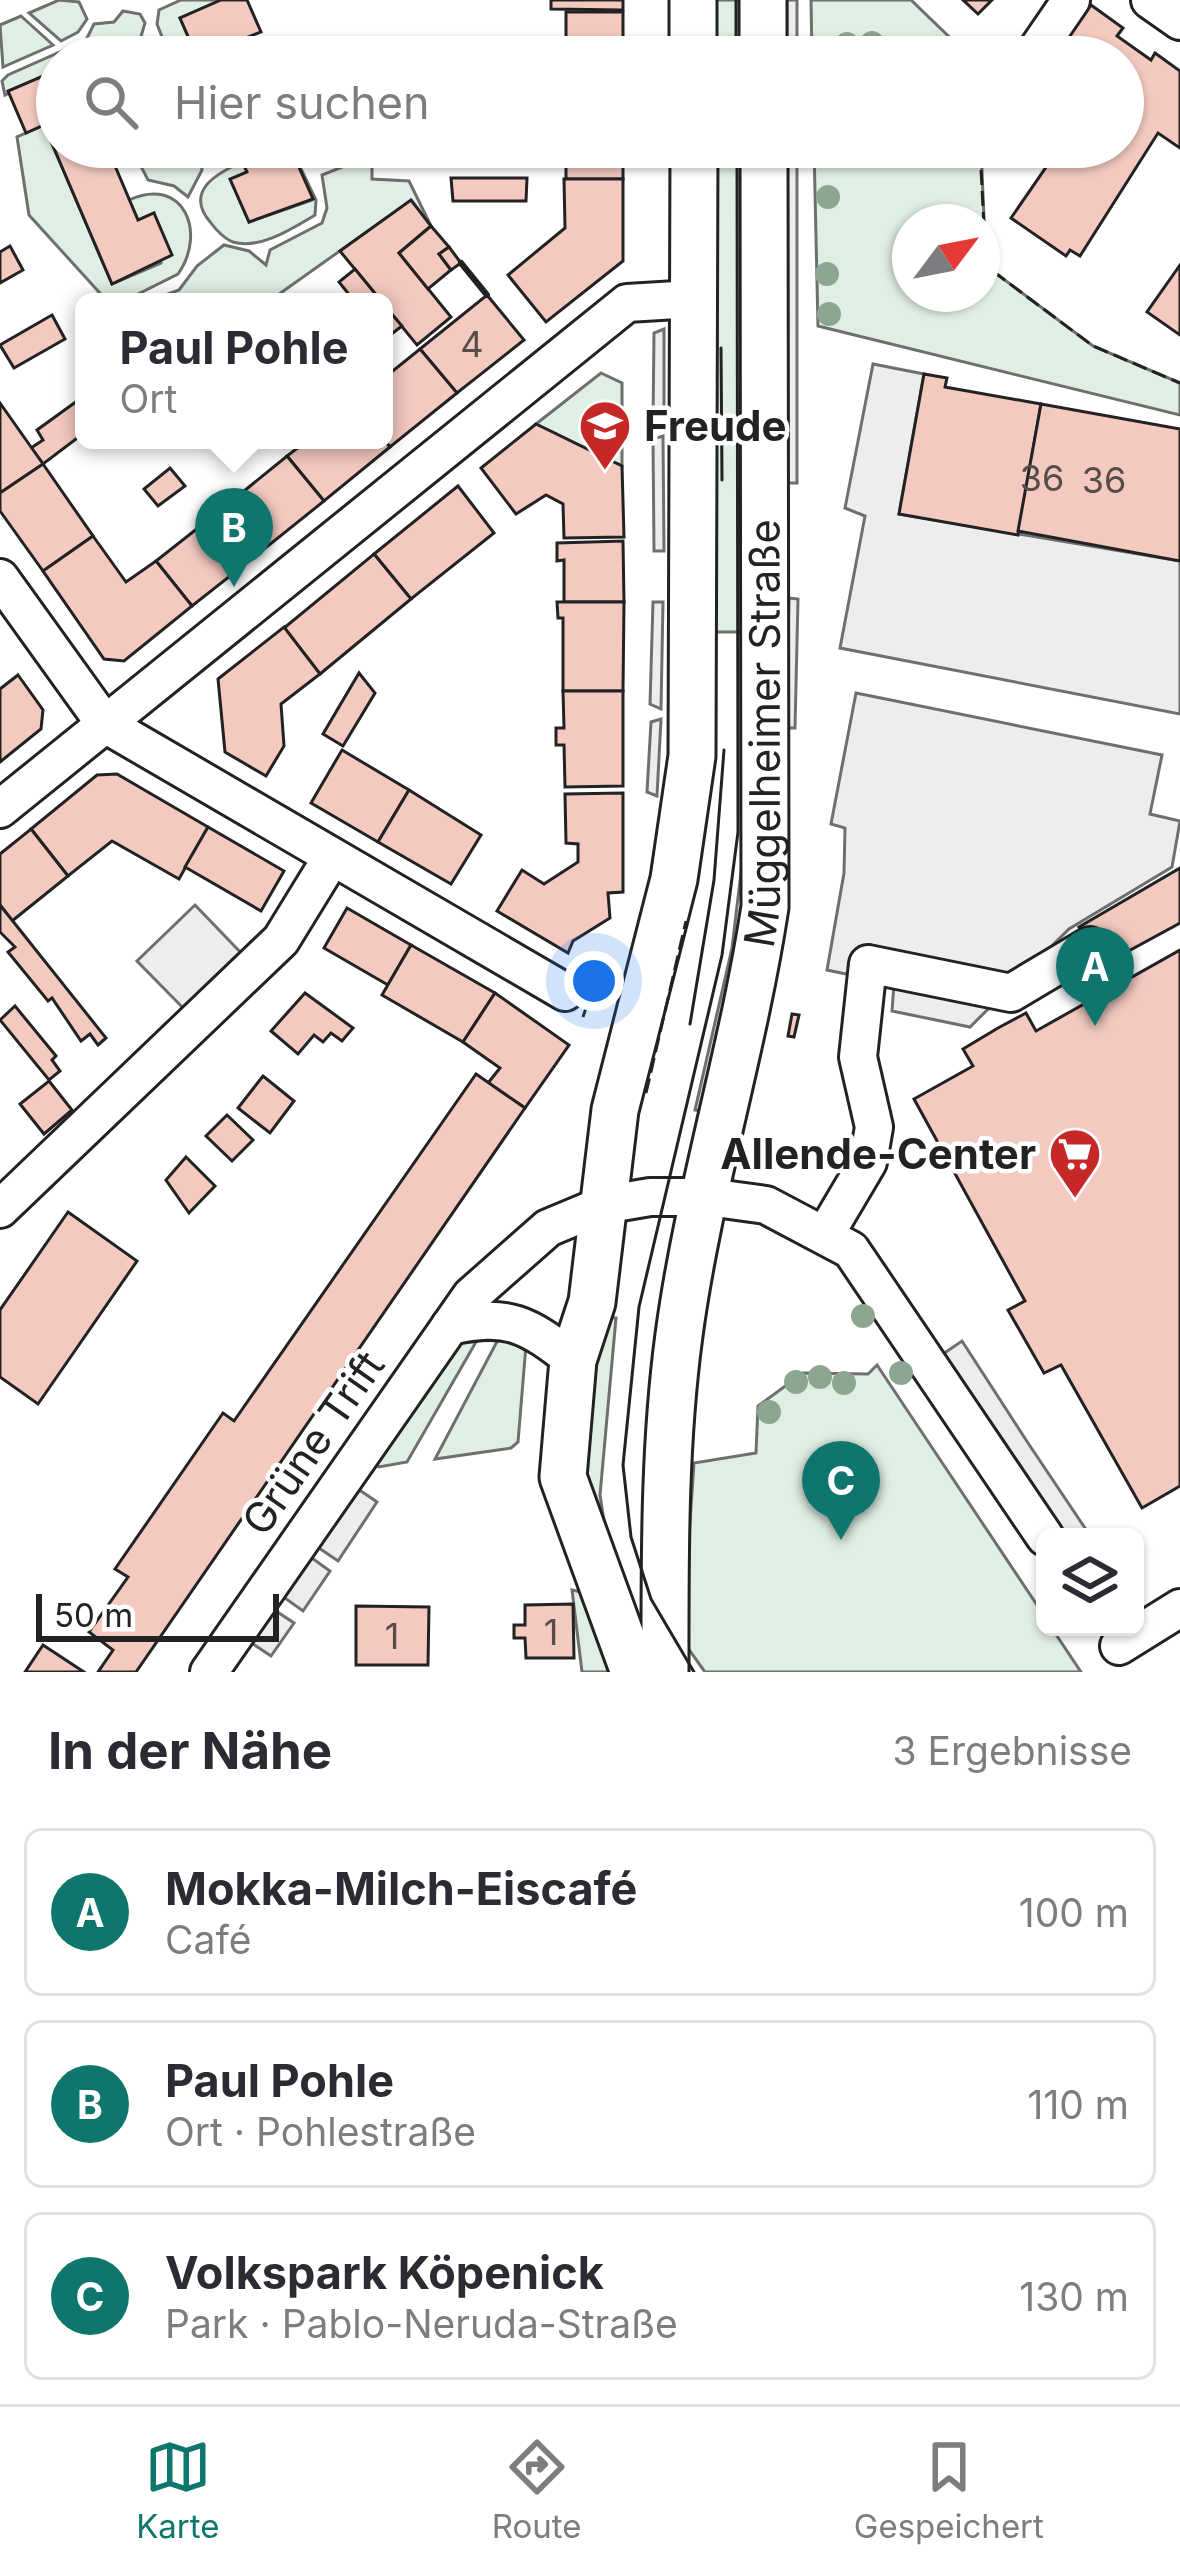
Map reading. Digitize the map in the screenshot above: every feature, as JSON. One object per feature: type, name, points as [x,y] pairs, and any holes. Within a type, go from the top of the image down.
[{"type":"main road","points":[[693,0],[693,36]]},
{"type":"main road","points":[[763,0],[763,36]]},
{"type":"main road","name":"Müggelheimer Straße","points":[[634,1672],[563,1477],[573,1360],[592,1302],[615,1110],[674,879],[692,756],[694,168]]},
{"type":"main road","name":"Müggelheimer Straße","points":[[665,1672],[668,1479],[683,1312],[749,1013],[765,907],[764,168]]},
{"type":"street","points":[[1046,36],[1071,0]]},
{"type":"street","points":[[1150,0],[1180,21]]},
{"type":"street","points":[[0,809],[627,303],[694,299]]},
{"type":"street","points":[[0,578],[105,724],[565,992]]},
{"type":"street","points":[[0,1208],[281,940],[332,857]]},
{"type":"street","points":[[1039,1528],[850,1250],[826,1233],[868,1162],[874,1127],[858,1057],[868,964],[1011,993],[1090,946]]},
{"type":"street","name":"Grüne Trift","points":[[209,1672],[449,1326],[527,1242],[603,1205],[650,1197],[708,1197],[766,1205],[826,1233]]},
{"type":"street","points":[[449,1326],[490,1317],[531,1328],[573,1360]]},
{"type":"street","points":[[1120,1648],[1180,1608]]},
{"type":"green space","points":[[59,0],[79,2],[87,19],[78,32],[55,36],[29,13]]},
{"type":"green space","points":[[181,0],[221,0],[180,18],[188,36],[162,36],[159,10]]},
{"type":"green space","points":[[704,0],[746,0],[747,36],[705,36]]},
{"type":"green space","points":[[811,0],[911,0],[948,36],[812,36]]},
{"type":"green space","points":[[123,11],[140,14],[145,23],[141,36],[88,36],[94,24],[114,22]]},
{"type":"green space","points":[[21,16],[43,36],[36,36],[36,52],[3,67],[0,25]]},
{"type":"green space","points":[[36,63],[36,80],[5,95],[2,81]]},
{"type":"green space","points":[[36,129],[36,168],[62,168],[112,284],[161,263],[154,213],[138,220],[129,200],[148,194],[176,202],[190,226],[186,258],[178,274],[140,293],[100,293],[29,215],[17,137]]},
{"type":"green space","points":[[142,168],[202,168],[188,197],[174,186],[148,180]]},
{"type":"green space","points":[[230,168],[247,172],[231,180],[249,222],[312,200],[299,168],[316,200],[315,215],[265,240],[243,244],[215,228],[201,202],[206,185]]},
{"type":"green space","points":[[340,168],[372,168],[372,179],[409,181],[431,226],[410,201],[281,293],[171,293],[224,245],[249,251],[266,265],[270,250],[322,223],[327,208],[322,175]]},
{"type":"green space","points":[[706,168],[747,168],[749,632],[710,632]]},
{"type":"green space","points":[[814,168],[982,168],[983,204],[892,204],[892,312],[1000,312],[1000,276],[1093,346],[1180,383],[1180,415],[818,326]]},
{"type":"green space","points":[[601,373],[622,383],[622,466],[536,424]]},
{"type":"green space","points":[[746,831],[749,865],[709,1112],[695,1110],[732,948]]},
{"type":"green space","points":[[597,1317],[616,1318],[600,1495],[607,1541],[583,1484]]},
{"type":"green space","points":[[501,1334],[526,1345],[518,1442],[511,1448],[435,1459]]},
{"type":"green space","points":[[480,1335],[407,1462],[379,1467],[373,1461],[457,1342]]},
{"type":"green space","points":[[877,1365],[1036,1604],[1036,1636],[1057,1636],[1081,1672],[705,1672],[682,1640],[694,1463],[756,1453],[758,1406],[803,1373],[868,1374]]},
{"type":"green space","points":[[572,1590],[585,1593],[617,1672],[582,1672]]},
{"type":"shaded area","points":[[787,0],[797,0],[797,36],[787,36]]},
{"type":"shaded area","points":[[787,168],[797,168],[797,483],[787,483]]},
{"type":"shaded area","points":[[664,329],[664,426],[653,422],[654,333]]},
{"type":"shaded area","points":[[873,364],[924,374],[899,514],[1180,561],[1180,714],[840,648],[865,516],[845,508]]},
{"type":"shaded area","points":[[663,436],[664,551],[654,551],[653,439]]},
{"type":"shaded area","points":[[789,598],[798,599],[795,728],[786,728]]},
{"type":"shaded area","points":[[653,602],[663,602],[661,709],[650,704]]},
{"type":"shaded area","points":[[856,693],[1162,755],[1150,814],[1180,821],[1172,867],[1069,929],[970,1027],[892,1011],[894,984],[827,970],[844,873],[845,828],[831,824]]},
{"type":"shaded area","points":[[661,719],[657,796],[647,792],[651,722]]},
{"type":"shaded area","points":[[195,905],[244,956],[187,1012],[137,961]]},
{"type":"shaded area","points":[[962,1341],[1085,1528],[1059,1528],[943,1354]]},
{"type":"shaded area","points":[[355,1487],[377,1502],[338,1561],[316,1546]]},
{"type":"shaded area","points":[[309,1556],[330,1571],[303,1611],[282,1596]]},
{"type":"shaded area","points":[[273,1609],[294,1623],[271,1656],[250,1642]]},
{"type":"building","points":[[221,0],[247,0],[261,32],[188,36],[180,18]]},
{"type":"building","points":[[551,0],[623,0],[623,10],[551,9]]},
{"type":"building","points":[[963,0],[992,0],[978,14]]},
{"type":"building","points":[[1091,5],[1123,28],[1117,36],[1070,36]]},
{"type":"building","points":[[566,12],[623,12],[623,36],[566,36]]},
{"type":"building","points":[[1155,53],[1180,71],[1180,148],[1158,133],[1144,155],[1144,55],[1151,60]]},
{"type":"building","points":[[36,79],[36,129],[26,133],[8,91]]},
{"type":"building","points":[[62,168],[116,168],[138,220],[154,213],[172,255],[112,284]]},
{"type":"building","points":[[245,168],[299,168],[313,199],[249,222],[230,179],[247,172]]},
{"type":"building","points":[[566,168],[623,168],[623,179],[566,179]]},
{"type":"building","points":[[1046,168],[1136,168],[1080,256],[1070,250],[1066,256],[1011,218]]},
{"type":"building","points":[[451,178],[527,178],[526,201],[453,201]]},
{"type":"building","points":[[564,179],[623,179],[623,261],[546,322],[508,275],[565,228]]},
{"type":"building","points":[[411,200],[431,226],[399,253],[451,317],[417,345],[393,316],[393,293],[374,293],[340,251]]},
{"type":"building","points":[[431,226],[449,247],[439,254],[451,270],[428,289],[399,253]]},
{"type":"building","points":[[10,246],[23,270],[0,283],[0,252]]},
{"type":"building","points":[[449,247],[461,263],[451,270],[439,254]]},
{"type":"building","points":[[1180,265],[1180,335],[1147,312]]},
{"type":"building","points":[[355,269],[375,293],[348,293],[339,282]]},
{"type":"building","points":[[487,295],[524,340],[457,393],[420,349]]},
{"type":"building","points":[[52,315],[65,339],[14,368],[0,345]]},
{"type":"building","points":[[420,349],[457,393],[393,445],[393,371]]},
{"type":"building","points":[[924,374],[947,378],[945,387],[1041,404],[1018,535],[899,514]]},
{"type":"building","points":[[0,403],[43,464],[0,493]]},
{"type":"building","points":[[75,403],[75,440],[43,464],[31,448],[43,440],[37,430]]},
{"type":"building","points":[[1041,404],[1180,429],[1180,561],[1018,531]]},
{"type":"building","points":[[536,424],[622,466],[624,537],[564,538],[563,504],[546,495],[516,514],[481,468]]},
{"type":"building","points":[[296,449],[388,449],[324,501],[287,456]]},
{"type":"building","points":[[287,456],[324,501],[258,554],[222,509]]},
{"type":"building","points":[[43,464],[93,536],[43,571],[0,511],[0,493]]},
{"type":"building","points":[[170,468],[185,486],[158,506],[144,489]]},
{"type":"building","points":[[458,486],[494,533],[411,599],[374,554]]},
{"type":"building","points":[[222,509],[258,554],[192,606],[156,561]]},
{"type":"building","points":[[93,536],[126,582],[156,561],[192,606],[124,661],[104,659],[43,571]]},
{"type":"building","points":[[623,541],[624,602],[564,602],[564,560],[557,561],[557,543]]},
{"type":"building","points":[[374,554],[411,599],[320,674],[284,628]]},
{"type":"building","points":[[557,602],[624,602],[623,691],[563,691],[563,618],[558,618]]},
{"type":"building","points":[[284,627],[320,674],[281,704],[284,746],[266,776],[225,752],[218,679]]},
{"type":"building","points":[[359,673],[375,693],[343,746],[323,734]]},
{"type":"building","points":[[18,675],[43,710],[41,729],[0,762],[0,689]]},
{"type":"building","points":[[563,691],[623,691],[623,786],[565,787],[564,745],[556,745],[556,728],[564,728]]},
{"type":"building","points":[[342,750],[409,790],[378,842],[311,803]]},
{"type":"building","points":[[117,774],[208,827],[179,879],[112,841],[68,876],[31,829],[97,775]]},
{"type":"building","points":[[409,790],[481,835],[451,884],[378,842]]},
{"type":"building","points":[[623,793],[623,892],[608,893],[610,918],[573,941],[568,953],[497,911],[522,870],[544,884],[578,862],[578,844],[566,843],[565,794]]},
{"type":"building","points":[[208,827],[284,871],[261,911],[185,867]]},
{"type":"building","points":[[31,829],[68,876],[12,921],[0,905],[0,854]]},
{"type":"building","points":[[1180,868],[1180,923],[1101,966],[1079,927]]},
{"type":"building","points":[[0,905],[106,1038],[98,1045],[90,1034],[81,1041],[52,998],[48,1001],[8,952],[15,947],[0,932]]},
{"type":"building","points":[[347,908],[411,945],[388,985],[324,948]]},
{"type":"building","points":[[411,945],[495,993],[463,1042],[382,995]]},
{"type":"building","name":"Allende-Center","points":[[1180,950],[1180,1486],[1142,1508],[1061,1365],[1044,1373],[1008,1310],[1025,1301],[914,1099],[973,1066],[963,1049],[998,1028],[1026,1013],[1036,1031]]},
{"type":"building","points":[[305,993],[353,1028],[342,1041],[331,1033],[323,1042],[314,1035],[298,1054],[271,1031]]},
{"type":"building","points":[[495,993],[569,1045],[525,1108],[488,1083],[500,1068],[463,1042]]},
{"type":"building","points":[[15,1006],[56,1056],[52,1060],[60,1071],[49,1080],[0,1020]]},
{"type":"building","points":[[792,1014],[799,1015],[794,1037],[788,1036]]},
{"type":"building","points":[[476,1074],[525,1108],[136,1672],[98,1672],[113,1650],[89,1632],[128,1577],[115,1569],[223,1413],[234,1421]]},
{"type":"building","points":[[263,1076],[294,1101],[270,1133],[238,1108]]},
{"type":"building","points":[[49,1081],[72,1110],[44,1134],[20,1104]]},
{"type":"building","points":[[227,1115],[253,1140],[232,1161],[206,1136]]},
{"type":"building","points":[[186,1157],[215,1186],[189,1213],[166,1180]]},
{"type":"building","points":[[68,1212],[137,1261],[38,1404],[0,1377],[0,1310]]},
{"type":"building","points":[[573,1604],[574,1658],[526,1658],[525,1638],[514,1638],[514,1625],[525,1625],[525,1605]]},
{"type":"building","points":[[356,1606],[429,1607],[428,1665],[356,1665]]},
{"type":"building","points":[[43,1645],[84,1672],[25,1672]]},
{"type":"tram line","points":[[736,0],[736,36]]},
{"type":"tram line","points":[[694,1672],[651,1599],[631,1537],[623,1465],[639,1307],[722,955],[738,832],[737,168]]},
{"type":"tram line","points":[[721,348],[722,480]]},
{"type":"tram line","points":[[690,1024],[714,880],[724,750]]},
{"type":"fence","points":[[981,168],[986,266],[1093,346],[1180,383]]},
{"type":"fence","points":[[646,1093],[686,921]]},
{"type":"fence","points":[[583,1017],[592,990]]},
{"type":"wall","points":[[461,263],[487,295]]},
{"type":"place","name":"Freude","points":[[605,472]]},
{"type":"place","name":"Paul Pohle","points":[[234,587]]},
{"type":"place","name":"Mokka-Milch-Eiscafé","points":[[1095,1026]]},
{"type":"place","name":"Allende-Center","points":[[1075,1200]]},
{"type":"place","name":"Volkspark Köpenick","points":[[841,1540]]}]
